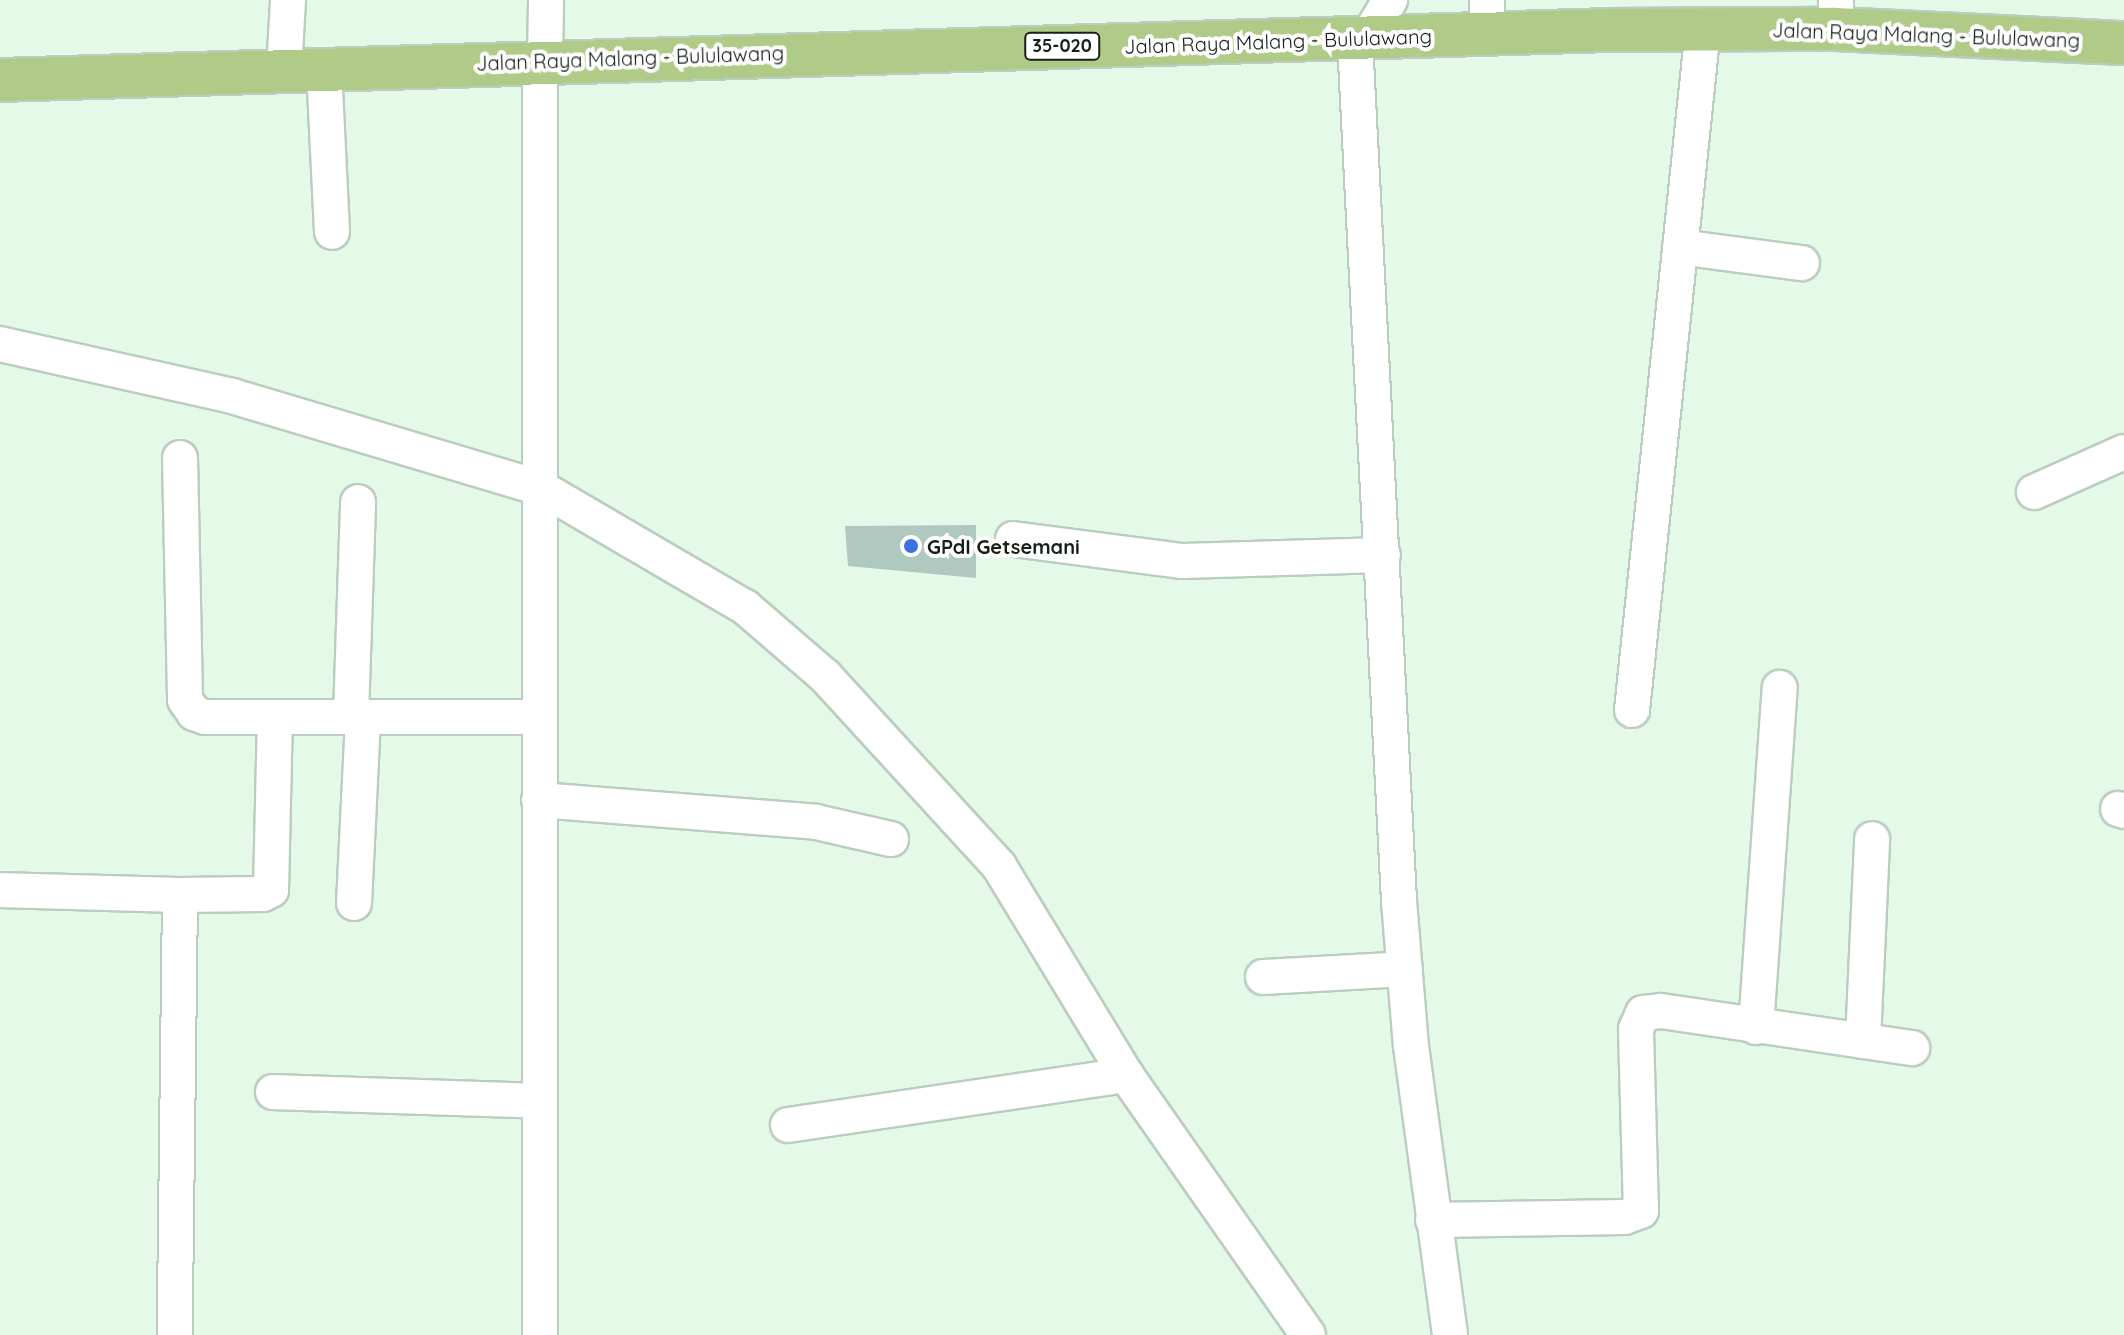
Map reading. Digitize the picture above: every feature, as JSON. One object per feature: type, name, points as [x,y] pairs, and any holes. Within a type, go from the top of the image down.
[{"type":"main road","name":"Jalan Raya Malang - Bululawang","points":[[0,80],[543,60],[1361,41],[1487,17],[1703,29],[1836,15],[2124,43]]},
{"type":"street","points":[[288,0],[304,69],[332,232]]},
{"type":"street","points":[[540,1335],[539,717],[543,60],[546,0]]},
{"type":"street","points":[[1390,0],[1361,41],[1383,555],[1405,969],[1433,1220],[1450,1335]]},
{"type":"street","points":[[1632,710],[1703,29]]},
{"type":"street","points":[[1680,247],[1802,263]]},
{"type":"street","points":[[0,344],[232,396],[541,488],[745,607],[825,676],[999,866],[1126,1075],[1308,1335]]},
{"type":"street","points":[[2034,492],[2124,452]]},
{"type":"street","points":[[180,458],[185,700],[205,717],[539,717]]},
{"type":"street","points":[[354,903],[358,502]]},
{"type":"street","points":[[1013,539],[1183,561],[1383,555]]},
{"type":"street","points":[[1756,1027],[1780,688]]},
{"type":"street","points":[[0,890],[180,895],[263,894],[271,890],[275,717]]},
{"type":"street","points":[[539,800],[816,822],[891,839]]},
{"type":"street","points":[[1863,1041],[1872,839]]},
{"type":"street","points":[[175,1335],[180,895]]},
{"type":"street","points":[[1263,977],[1405,969]]},
{"type":"street","points":[[1433,1220],[1636,1214],[1645,1200],[1636,1029],[1640,1015],[1661,1011],[1912,1048]]},
{"type":"street","points":[[788,1125],[1126,1075]]},
{"type":"street","points":[[273,1092],[539,1101]]},
{"type":"building","name":"GPdI Getsemani","points":[[976,525],[976,578],[848,566],[845,526]]},
{"type":"place","name":"GPdI Getsemani","points":[[911,546]]}]
